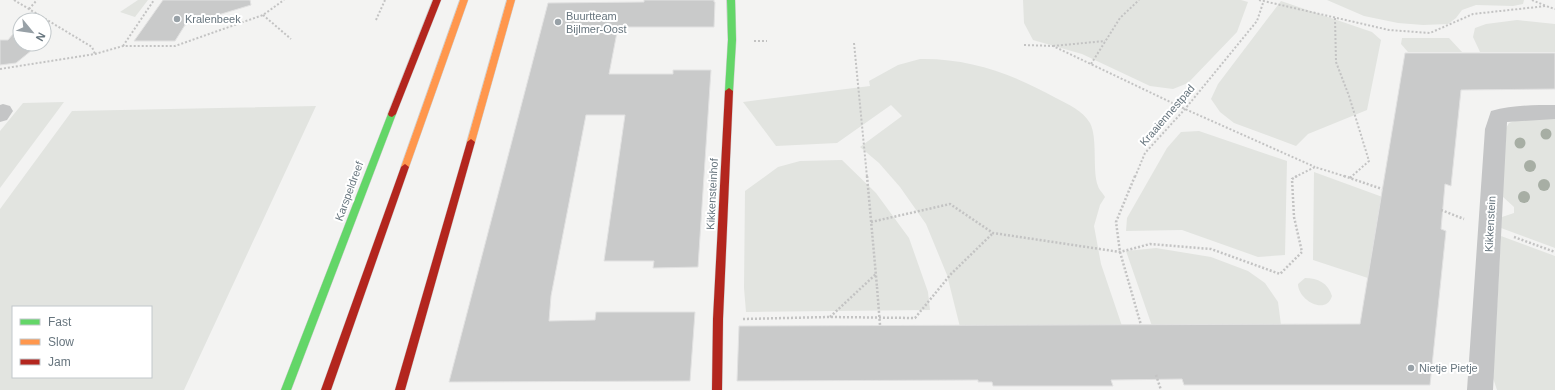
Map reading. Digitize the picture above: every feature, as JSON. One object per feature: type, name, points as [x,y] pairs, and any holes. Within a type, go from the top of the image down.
[{"type":"street","name":"Karspeldreef","points":[[286,390],[373,160],[437,0]]},
{"type":"street","points":[[326,390],[464,0]]},
{"type":"street","points":[[400,390],[511,0]]},
{"type":"street","name":"Kikkensteinhof","points":[[717,390],[718,319],[732,48],[731,0]]},
{"type":"street","name":"Kikkenstein","points":[[1480,390],[1495,129],[1498,116],[1517,113],[1555,112]]},
{"type":"path","points":[[14,0],[92,47],[95,54]]},
{"type":"path","points":[[29,9],[37,0]]},
{"type":"path","points":[[123,46],[154,0]]},
{"type":"path","points":[[0,68],[95,54],[123,46],[174,46],[263,15],[284,0]]},
{"type":"path","points":[[376,20],[384,0]]},
{"type":"path","points":[[1090,64],[1120,18],[1139,0]]},
{"type":"path","points":[[1259,0],[1389,30],[1430,33],[1473,14],[1546,6]]},
{"type":"path","points":[[1532,0],[1555,9]]},
{"type":"path","name":"Kraaiennestpad","points":[[1141,325],[1120,252],[1116,222],[1145,153],[1185,109],[1257,21],[1264,1]]},
{"type":"path","points":[[263,15],[291,38]]},
{"type":"path","points":[[1335,18],[1336,62],[1349,96],[1369,161],[1350,178]]},
{"type":"path","points":[[1024,45],[1053,46],[1105,41]]},
{"type":"path","points":[[854,43],[872,222],[880,325]]},
{"type":"path","points":[[1053,46],[1185,109],[1315,167],[1382,189]]},
{"type":"path","points":[[872,222],[950,204],[993,233],[1120,252],[1150,244],[1211,249],[1280,274],[1302,252],[1294,217],[1292,179],[1315,167]]},
{"type":"path","points":[[1489,228],[1555,252]]},
{"type":"path","points":[[718,319],[829,317],[915,318],[950,274],[993,233]]},
{"type":"path","points":[[829,317],[876,273]]},
{"type":"path","points":[[1156,375],[1161,390]]},
{"type":"shaded area","points":[[138,0],[148,0],[135,17],[120,12]]},
{"type":"shaded area","points":[[1023,0],[1241,0],[1248,2],[1237,32],[1188,83],[1173,89],[1150,86],[1082,54],[1033,40],[1024,23]]},
{"type":"shaded area","points":[[1327,0],[1524,0],[1523,4],[1513,6],[1476,5],[1462,10],[1456,18],[1448,24],[1423,25],[1398,23],[1364,16]]},
{"type":"shaded area","points":[[1281,1],[1372,32],[1381,40],[1367,110],[1308,134],[1296,146],[1234,123],[1220,112],[1211,99],[1218,84]]},
{"type":"shaded area","points":[[1517,20],[1555,24],[1555,52],[1480,52],[1473,37],[1475,28],[1486,24]]},
{"type":"shaded area","points":[[1402,38],[1449,38],[1462,52],[1408,52],[1401,44]]},
{"type":"shaded area","points":[[920,59],[956,61],[990,69],[1007,75],[1040,89],[1079,111],[1087,118],[1094,137],[1096,180],[1105,197],[1100,205],[1094,226],[1101,264],[1122,326],[960,327],[947,275],[926,224],[900,187],[879,163],[860,147],[902,116],[891,105],[837,143],[776,146],[743,102],[870,86],[869,81],[898,65]]},
{"type":"shaded area","points":[[64,102],[0,188],[0,131],[23,103]]},
{"type":"shaded area","points":[[316,106],[184,390],[0,390],[0,209],[72,111]]},
{"type":"shaded area","points":[[1521,119],[1555,119],[1555,248],[1501,228],[1502,217],[1514,213],[1514,207],[1502,196],[1506,128],[1509,123]]},
{"type":"shaded area","points":[[1199,131],[1287,161],[1285,255],[1258,257],[1182,230],[1126,231],[1127,218],[1167,148],[1181,132]]},
{"type":"shaded area","points":[[842,160],[876,193],[909,238],[928,292],[930,310],[746,312],[744,288],[745,191],[778,167],[800,161]]},
{"type":"shaded area","points":[[1314,172],[1388,199],[1377,281],[1313,260]]},
{"type":"shaded area","points":[[1501,236],[1555,256],[1555,390],[1497,390],[1493,378]]},
{"type":"shaded area","points":[[1156,248],[1211,257],[1248,271],[1265,283],[1278,302],[1281,325],[1152,326],[1126,251]]},
{"type":"shaded area","points":[[1305,278],[1318,280],[1328,288],[1332,296],[1329,302],[1324,305],[1313,304],[1302,295],[1298,284]]},
{"type":"building","name":"Kralenbeek","points":[[163,0],[250,0],[251,5],[185,25],[175,41],[134,41]]},
{"type":"building","points":[[644,0],[714,0],[715,2],[714,27],[618,27],[609,74],[673,74],[673,70],[711,70],[698,267],[653,268],[654,261],[604,261],[625,115],[586,115],[551,296],[549,321],[595,320],[596,312],[695,312],[690,381],[449,382],[548,3],[644,2]]},
{"type":"building","points":[[12,35],[12,52],[30,52],[16,63],[0,65],[0,40],[8,40]]},
{"type":"building","points":[[1405,53],[1555,53],[1555,89],[1461,90],[1451,186],[1445,184],[1441,229],[1446,231],[1430,385],[1184,385],[1182,379],[1111,380],[1113,386],[993,386],[992,382],[978,382],[978,380],[737,381],[739,326],[1360,324]]},
{"type":"traffic: fast","points":[[729,91],[732,40],[731,0]]},
{"type":"traffic: fast","points":[[286,390],[392,114]]},
{"type":"traffic: slow","points":[[405,167],[464,0]]},
{"type":"traffic: slow","points":[[471,142],[511,0]]},
{"type":"traffic: jam","points":[[392,114],[437,0]]},
{"type":"traffic: jam","points":[[717,390],[718,319],[729,91]]},
{"type":"traffic: jam","points":[[400,390],[471,142]]},
{"type":"traffic: jam","points":[[326,390],[405,167]]},
{"type":"place","name":"Kralenbeek","points":[[177,19]]},
{"type":"place","name":"Buurtteam Bijlmer-Oost","points":[[558,22]]},
{"type":"place","name":"Nietje Pietje","points":[[1411,368]]}]
